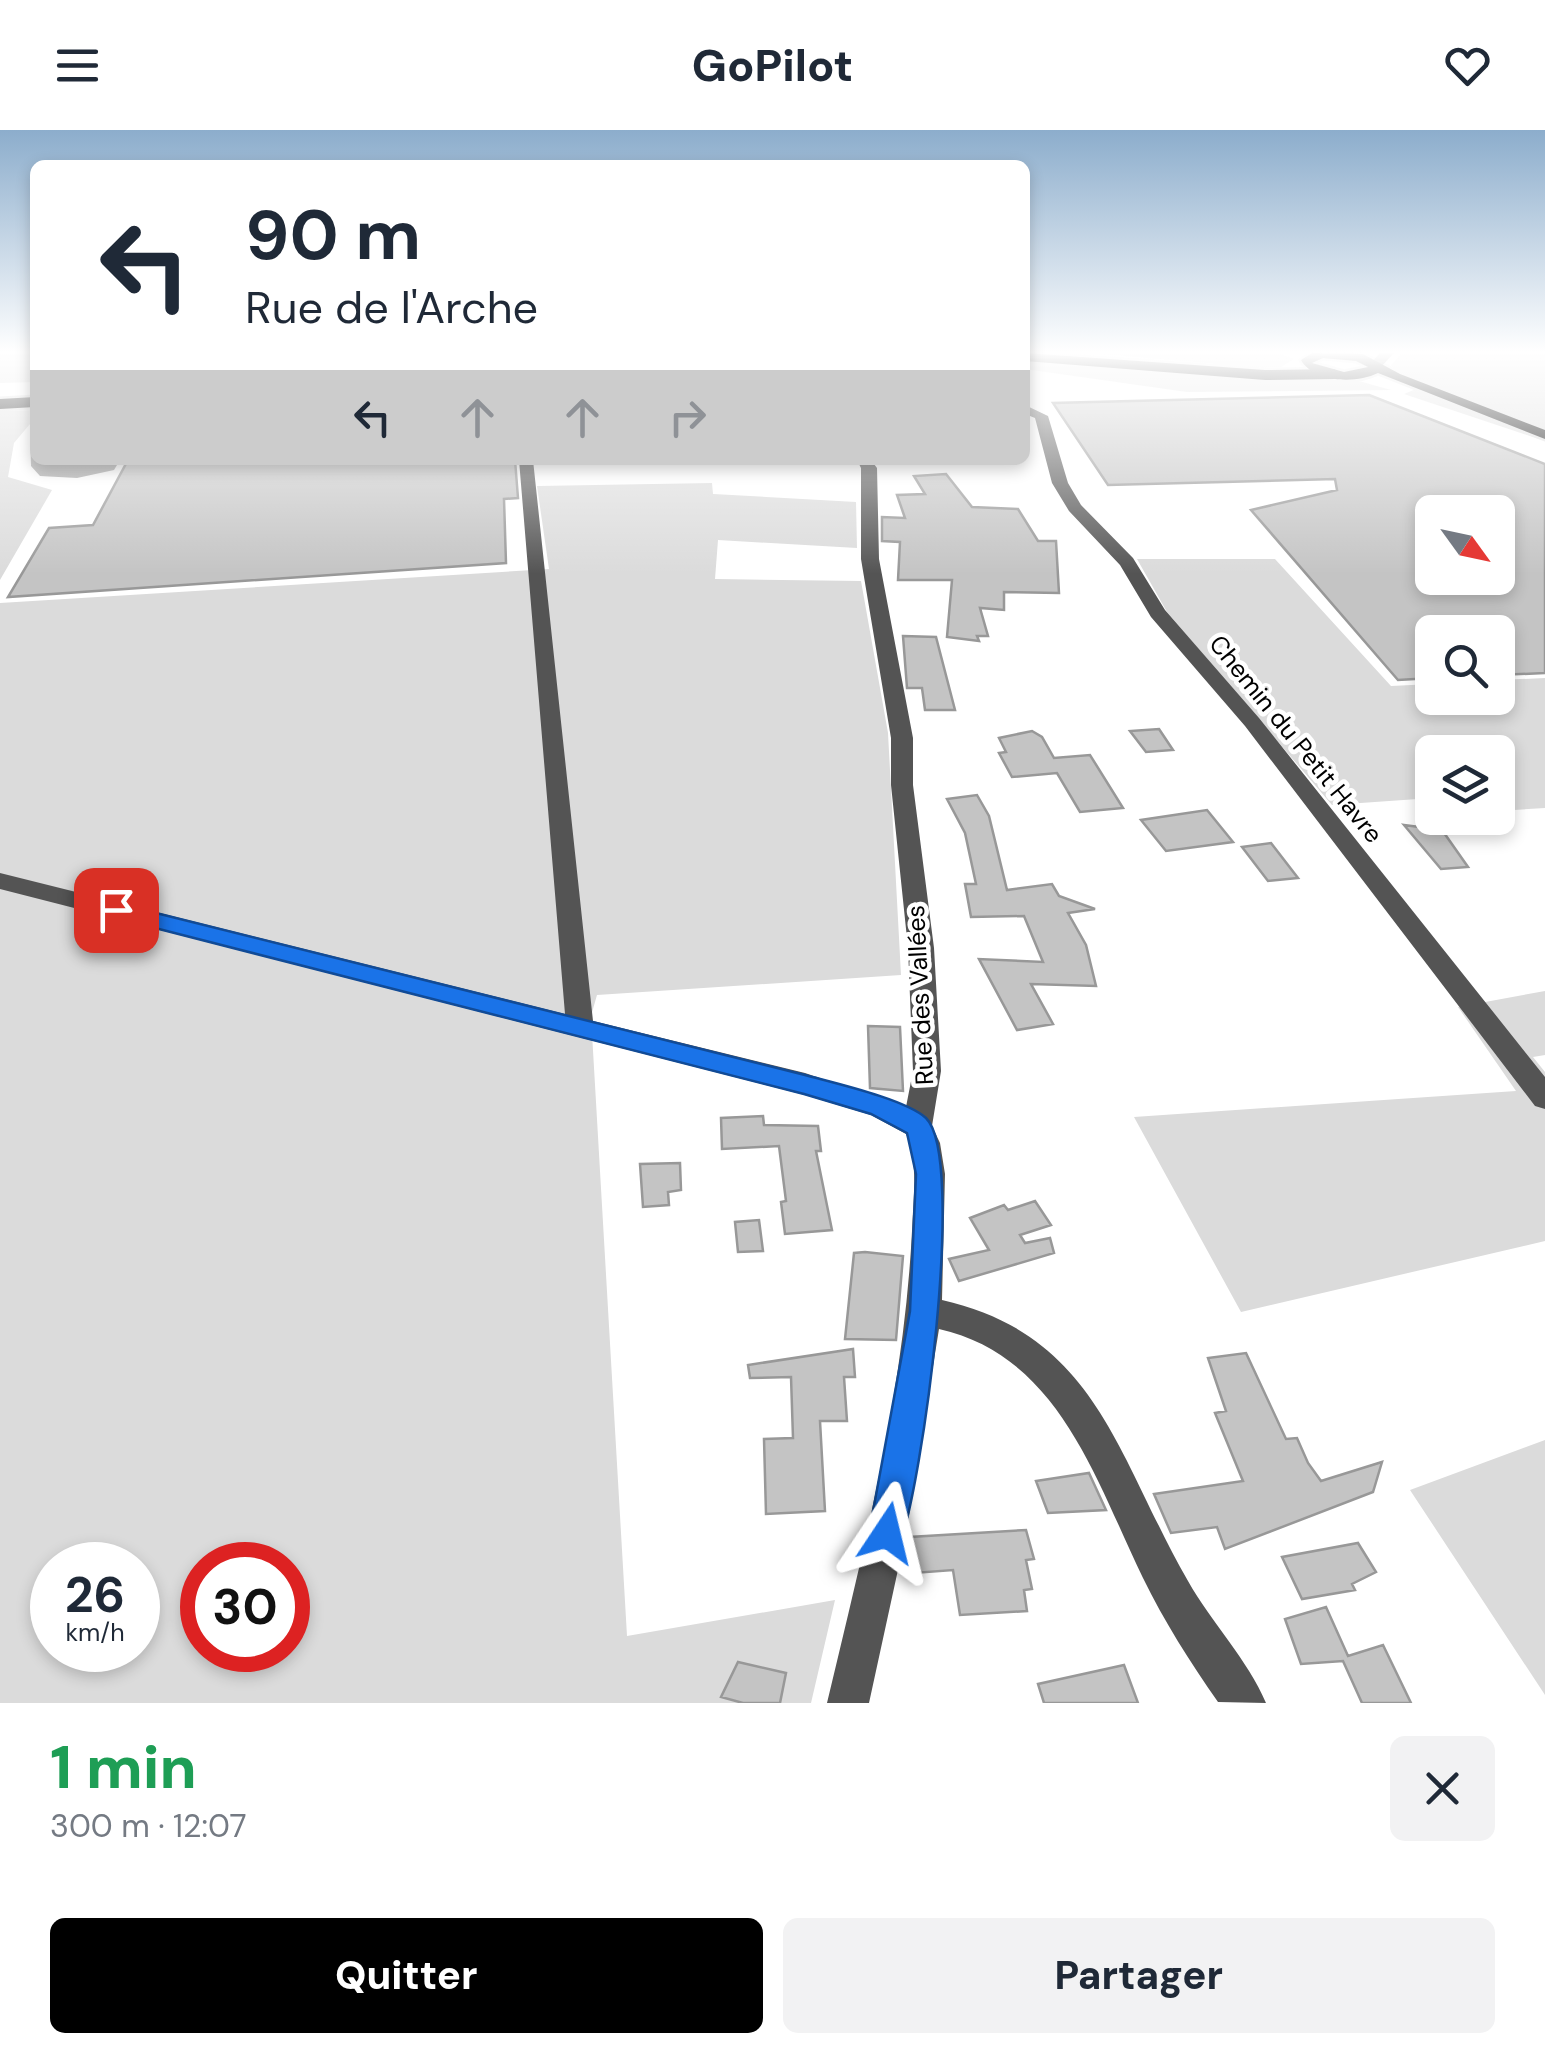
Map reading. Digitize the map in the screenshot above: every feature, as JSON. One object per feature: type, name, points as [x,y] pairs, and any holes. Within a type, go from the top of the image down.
[{"type":"street","name":"Chemin du Petit Havre","points":[[1044,426],[1060,484],[1075,508],[1127,562],[1157,614],[1252,722],[1545,1098]]},
{"type":"street","points":[[526,465],[580,1030]]},
{"type":"street","name":"Rue des Vallées","points":[[848,1703],[887,1533],[925,1311],[930,1174],[925,1142],[917,1126],[927,1070],[921,948],[902,785],[902,738],[870,559],[867,465]]},
{"type":"street","points":[[0,880],[805,1084],[880,1107],[917,1126]]},
{"type":"street","points":[[925,1311],[980,1324],[1012,1341],[1039,1363],[1079,1412],[1203,1647],[1246,1703]]},
{"type":"shaded area","points":[[0,426],[28,426],[14,443],[8,477],[52,490],[0,580]]},
{"type":"shaded area","points":[[1501,426],[1545,426],[1545,441]]},
{"type":"shaded area","points":[[117,465],[114,470],[77,478],[40,476],[31,466]]},
{"type":"shaded area","points":[[712,483],[713,494],[856,502],[857,548],[718,540],[715,579],[861,581],[888,733],[901,975],[597,995],[591,1016],[627,1636],[835,1600],[811,1703],[0,1703],[0,603],[549,569],[537,486]]},
{"type":"shaded area","points":[[1137,559],[1275,559],[1391,686],[1415,685],[1415,715],[1515,715],[1515,679],[1545,678],[1545,808],[1515,810],[1515,735],[1415,735],[1415,799],[1332,805],[1167,612]]},
{"type":"shaded area","points":[[1545,991],[1545,1055],[1533,1057],[1545,1072],[1545,1241],[1241,1312],[1134,1117],[1516,1091],[1458,1007]]},
{"type":"shaded area","points":[[1545,1440],[1545,1695],[1410,1490]]},
{"type":"building","points":[[1069,426],[1449,426],[1545,464],[1545,673],[1515,674],[1515,615],[1415,615],[1415,679],[1398,680],[1251,510],[1337,490],[1335,479],[1108,485]]},
{"type":"building","points":[[125,465],[515,465],[518,498],[504,499],[506,563],[8,597],[49,528],[93,525]]},
{"type":"building","points":[[946,474],[972,507],[1018,509],[1038,541],[1056,541],[1059,593],[1004,592],[1004,610],[980,608],[988,636],[977,636],[979,641],[947,637],[952,580],[898,580],[900,542],[882,541],[882,517],[905,518],[897,495],[925,494],[914,476]]},
{"type":"building","points":[[903,636],[936,637],[955,710],[925,710],[922,688],[907,688]]},
{"type":"building","points":[[1159,729],[1173,750],[1146,752],[1130,731]]},
{"type":"building","points":[[1032,731],[1042,737],[1054,758],[1090,755],[1123,808],[1080,812],[1057,773],[1012,777],[999,753],[1006,752],[999,738]]},
{"type":"building","points":[[977,795],[989,816],[1007,890],[1052,884],[1059,896],[1095,909],[1068,913],[1086,945],[1096,986],[1031,984],[1053,1024],[1017,1030],[979,959],[1043,962],[1024,916],[971,917],[965,884],[976,884],[965,833],[947,799]]},
{"type":"building","points":[[1207,810],[1233,842],[1166,851],[1141,820]]},
{"type":"building","points":[[1404,825],[1415,826],[1415,835],[1446,835],[1468,867],[1441,869]]},
{"type":"building","points":[[1271,843],[1298,878],[1268,881],[1242,847]]},
{"type":"building","points":[[868,1026],[900,1027],[903,1091],[870,1088]]},
{"type":"building","points":[[763,1116],[764,1125],[818,1126],[821,1151],[816,1151],[832,1230],[785,1234],[781,1202],[786,1201],[779,1146],[722,1149],[721,1118]]},
{"type":"building","points":[[680,1163],[681,1190],[668,1192],[669,1205],[643,1207],[640,1164]]},
{"type":"building","points":[[1035,1201],[1051,1225],[1020,1235],[1025,1243],[1050,1238],[1054,1253],[959,1281],[949,1259],[989,1250],[970,1218],[1004,1205],[1008,1210]]},
{"type":"building","points":[[759,1220],[763,1251],[738,1252],[735,1222]]},
{"type":"building","points":[[854,1253],[903,1256],[896,1340],[845,1339]]},
{"type":"building","points":[[853,1349],[855,1377],[844,1377],[847,1421],[820,1421],[825,1511],[766,1514],[764,1439],[793,1438],[791,1377],[750,1378],[748,1365]]},
{"type":"building","points":[[1246,1353],[1286,1439],[1297,1438],[1321,1481],[1382,1462],[1373,1492],[1225,1549],[1217,1527],[1171,1533],[1154,1494],[1243,1481],[1215,1413],[1226,1411],[1208,1358]]},
{"type":"building","points":[[1089,1473],[1106,1510],[1048,1513],[1036,1481]]},
{"type":"building","points":[[1026,1530],[1034,1559],[1026,1560],[1032,1589],[1024,1590],[1027,1611],[960,1615],[953,1570],[914,1573],[910,1537]]},
{"type":"building","points":[[1358,1543],[1376,1572],[1352,1584],[1355,1590],[1302,1599],[1282,1557]]},
{"type":"building","points":[[1326,1607],[1348,1656],[1383,1645],[1411,1703],[1362,1703],[1343,1661],[1301,1664],[1285,1619]]},
{"type":"building","points":[[738,1662],[786,1673],[780,1703],[743,1703],[721,1697]]},
{"type":"building","points":[[1124,1665],[1138,1703],[1044,1703],[1038,1684]]},
{"type":"route","points":[[116,910],[805,1084],[904,1116],[917,1126],[925,1142],[930,1174],[925,1311],[887,1533]]}]
